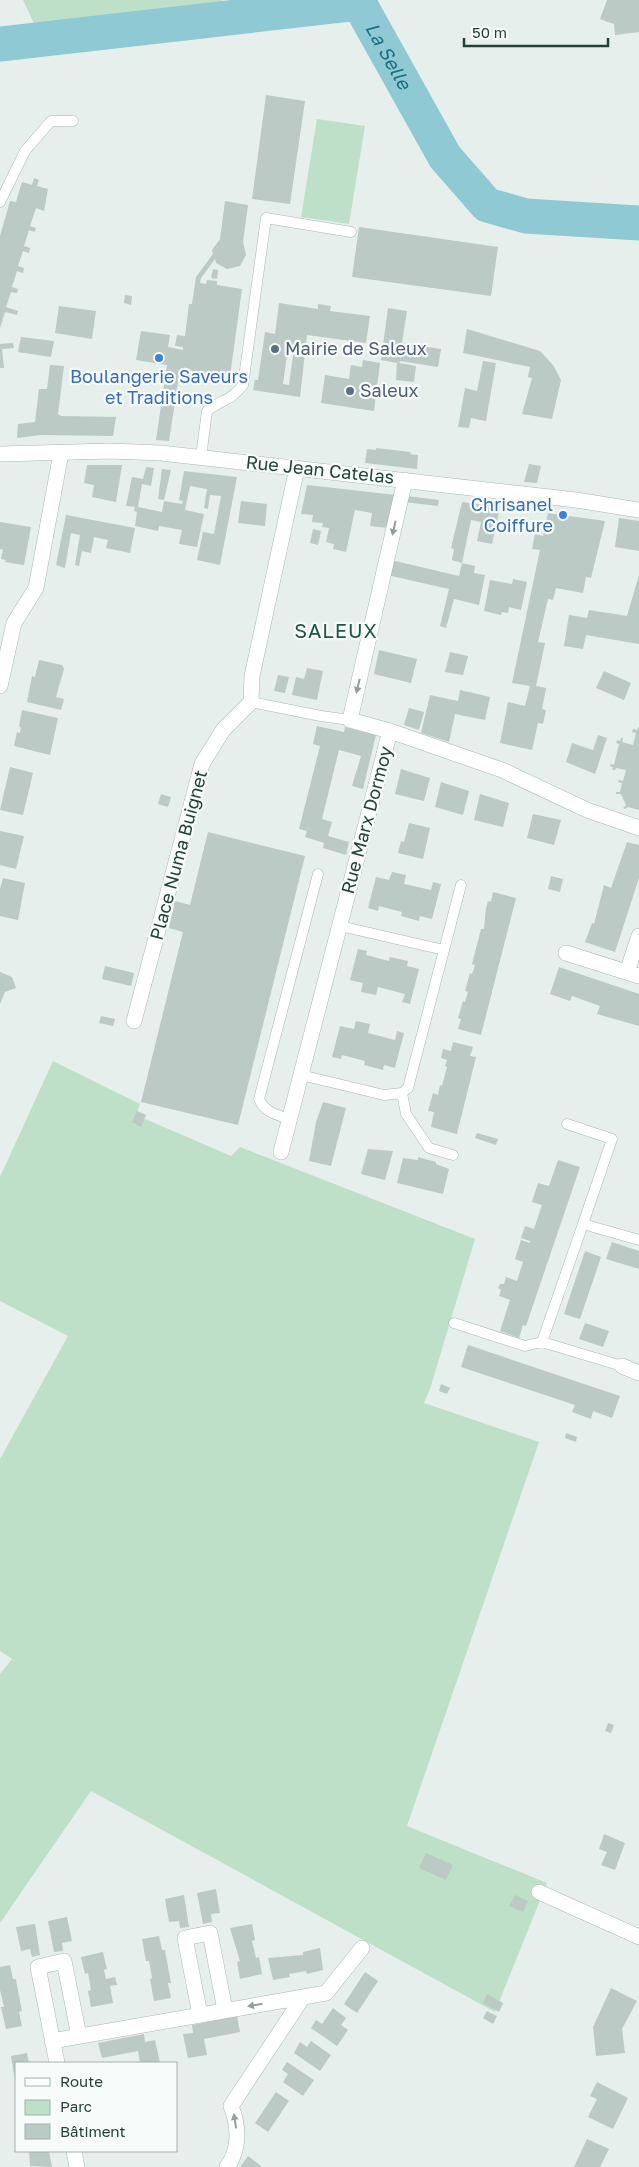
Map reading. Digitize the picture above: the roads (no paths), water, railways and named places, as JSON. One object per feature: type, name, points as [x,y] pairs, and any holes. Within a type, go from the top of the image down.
[{"type":"street","points":[[0,686],[14,623],[36,588],[61,453]]},
{"type":"street","name":"Rue Jean Catelas","points":[[0,454],[161,453],[576,500],[639,510]]},
{"type":"street","points":[[251,702],[252,676],[297,468]]},
{"type":"street","points":[[350,720],[405,480]]},
{"type":"street","name":"Place Numa Buignet","points":[[134,1021],[202,764],[223,730],[251,702]]},
{"type":"street","name":"Rue Marx Dormoy","points":[[282,1152],[390,731],[350,720]]},
{"type":"street","points":[[390,731],[502,770],[587,810],[639,828]]},
{"type":"street","points":[[566,953],[633,974],[639,936]]},
{"type":"street","points":[[622,1366],[639,1373]]},
{"type":"street","points":[[539,1892],[639,1937]]},
{"type":"street","points":[[200,2015],[185,1938],[201,1934],[210,1933],[225,2010]]},
{"type":"street","points":[[52,2041],[326,1993],[362,1948]]},
{"type":"street","points":[[56,2062],[38,1966],[64,1961],[79,2036]]},
{"type":"street","points":[[227,2167],[233,2159],[237,2141],[236,2118],[231,2106],[303,1997]]},
{"type":"street","points":[[74,2152],[77,2167]]},
{"type":"lane","points":[[0,202],[25,151],[51,121],[73,121]]},
{"type":"lane","points":[[201,457],[207,411],[217,403],[234,397],[243,385],[266,218],[351,232]]},
{"type":"lane","points":[[251,702],[314,715],[350,720]]},
{"type":"lane","points":[[290,1119],[271,1113],[262,1105],[260,1099],[318,874]]},
{"type":"lane","points":[[301,1075],[384,1095],[402,1093],[408,1088],[461,885]]},
{"type":"lane","points":[[340,926],[444,950]]},
{"type":"lane","points":[[402,1093],[406,1114],[429,1148],[453,1155]]},
{"type":"lane","points":[[542,1342],[612,1139],[567,1124]]},
{"type":"lane","points":[[582,1224],[639,1240]]},
{"type":"lane","points":[[454,1324],[525,1346],[542,1342],[622,1366]]},
{"type":"waterway","name":"La Selle","points":[[0,44],[359,3],[445,157],[487,205],[526,216],[639,223]]},
{"type":"place","name":"Mairie de Saleux","points":[[275,349]]},
{"type":"place","name":"Boulangerie Saveurs et Traditions","points":[[159,358]]},
{"type":"place","name":"Saleux","points":[[350,391]]},
{"type":"place","name":"Chrisanel Coiffure","points":[[563,515]]},
{"type":"district","name":"SALEUX","points":[[336,631]]}]
